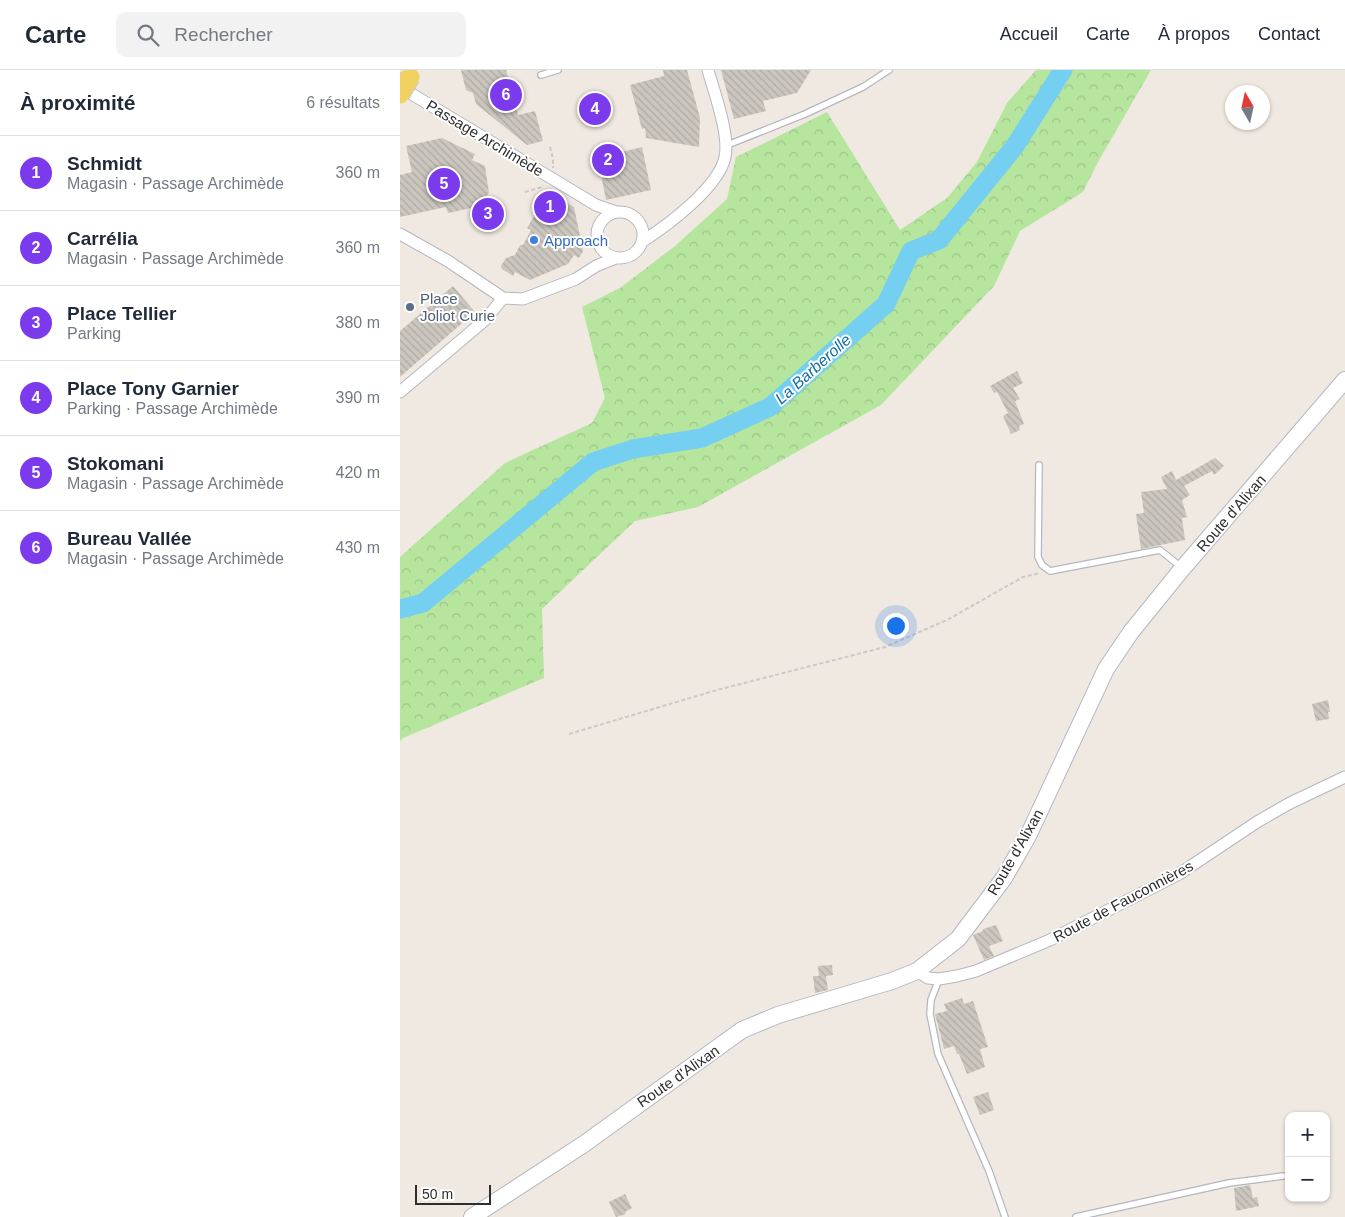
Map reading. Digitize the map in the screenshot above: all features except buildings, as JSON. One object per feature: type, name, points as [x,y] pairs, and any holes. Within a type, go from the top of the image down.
[{"type":"main road","points":[[400,94],[409,78]]},
{"type":"street","points":[[596,205],[599,226],[597,241],[600,247],[607,255],[616,258],[628,258],[637,251],[643,242],[661,229],[715,181],[726,157],[725,134],[708,70]]},
{"type":"street","name":"Passage Archimède","points":[[409,78],[596,205],[616,212]]},
{"type":"street","points":[[599,226],[606,217],[616,212],[630,214],[643,228],[643,242]]},
{"type":"street","points":[[640,223],[661,229]]},
{"type":"street","points":[[400,234],[448,261],[503,298],[523,299],[576,279],[596,266],[616,258]]},
{"type":"street","points":[[596,266],[600,247]]},
{"type":"street","points":[[400,392],[485,320],[503,298]]},
{"type":"street","name":"Route d'Alixan","points":[[472,1217],[584,1144],[742,1030],[778,1015],[892,981],[917,971],[958,939],[1004,878],[1028,836],[1106,669],[1131,632],[1182,569],[1345,380]]},
{"type":"street","name":"Route de Fauconnières","points":[[939,979],[976,971],[1050,940],[1179,874],[1257,822],[1290,803],[1345,777]]},
{"type":"street","points":[[917,971],[928,978],[939,979]]},
{"type":"lane","points":[[541,75],[558,70]]},
{"type":"lane","points":[[725,146],[805,114],[863,87],[889,70]]},
{"type":"lane","points":[[1039,464],[1038,557],[1042,565],[1050,571],[1160,550],[1182,569]]},
{"type":"lane","points":[[939,979],[931,1000],[930,1014],[938,1054],[990,1171],[1005,1217]]},
{"type":"lane","points":[[1076,1217],[1229,1183],[1283,1176]]},
{"type":"path","points":[[550,147],[553,159],[552,170]]},
{"type":"path","points":[[525,192],[542,187],[544,184]]},
{"type":"path","points":[[569,734],[717,690],[885,647],[947,620],[1024,577],[1050,571]]},
{"type":"green space","points":[[1036,70],[1151,70],[1098,162],[1083,192],[1020,231],[994,286],[881,405],[698,507],[635,521],[542,609],[544,678],[403,738],[400,741],[400,557],[505,463],[592,423],[605,398],[582,307],[620,288],[675,246],[727,199],[736,157],[827,112],[900,230],[947,198],[977,162],[1007,103]]},
{"type":"waterway","name":"La Barberolle","points":[[400,609],[423,603],[593,462],[633,449],[702,438],[770,407],[886,304],[911,251],[939,240],[1015,146],[1063,70]]},
{"type":"place","name":"Bureau Vallée","points":[[506,95]]},
{"type":"place","name":"Place Tony Garnier","points":[[595,109]]},
{"type":"place","name":"Carrélia","points":[[608,160]]},
{"type":"place","name":"Stokomani","points":[[444,184]]},
{"type":"place","name":"Schmidt","points":[[550,207]]},
{"type":"place","name":"Place Tellier","points":[[488,214]]},
{"type":"place","name":"Approach","points":[[534,240]]},
{"type":"place","name":"Place Joliot Curie","points":[[410,307]]}]
